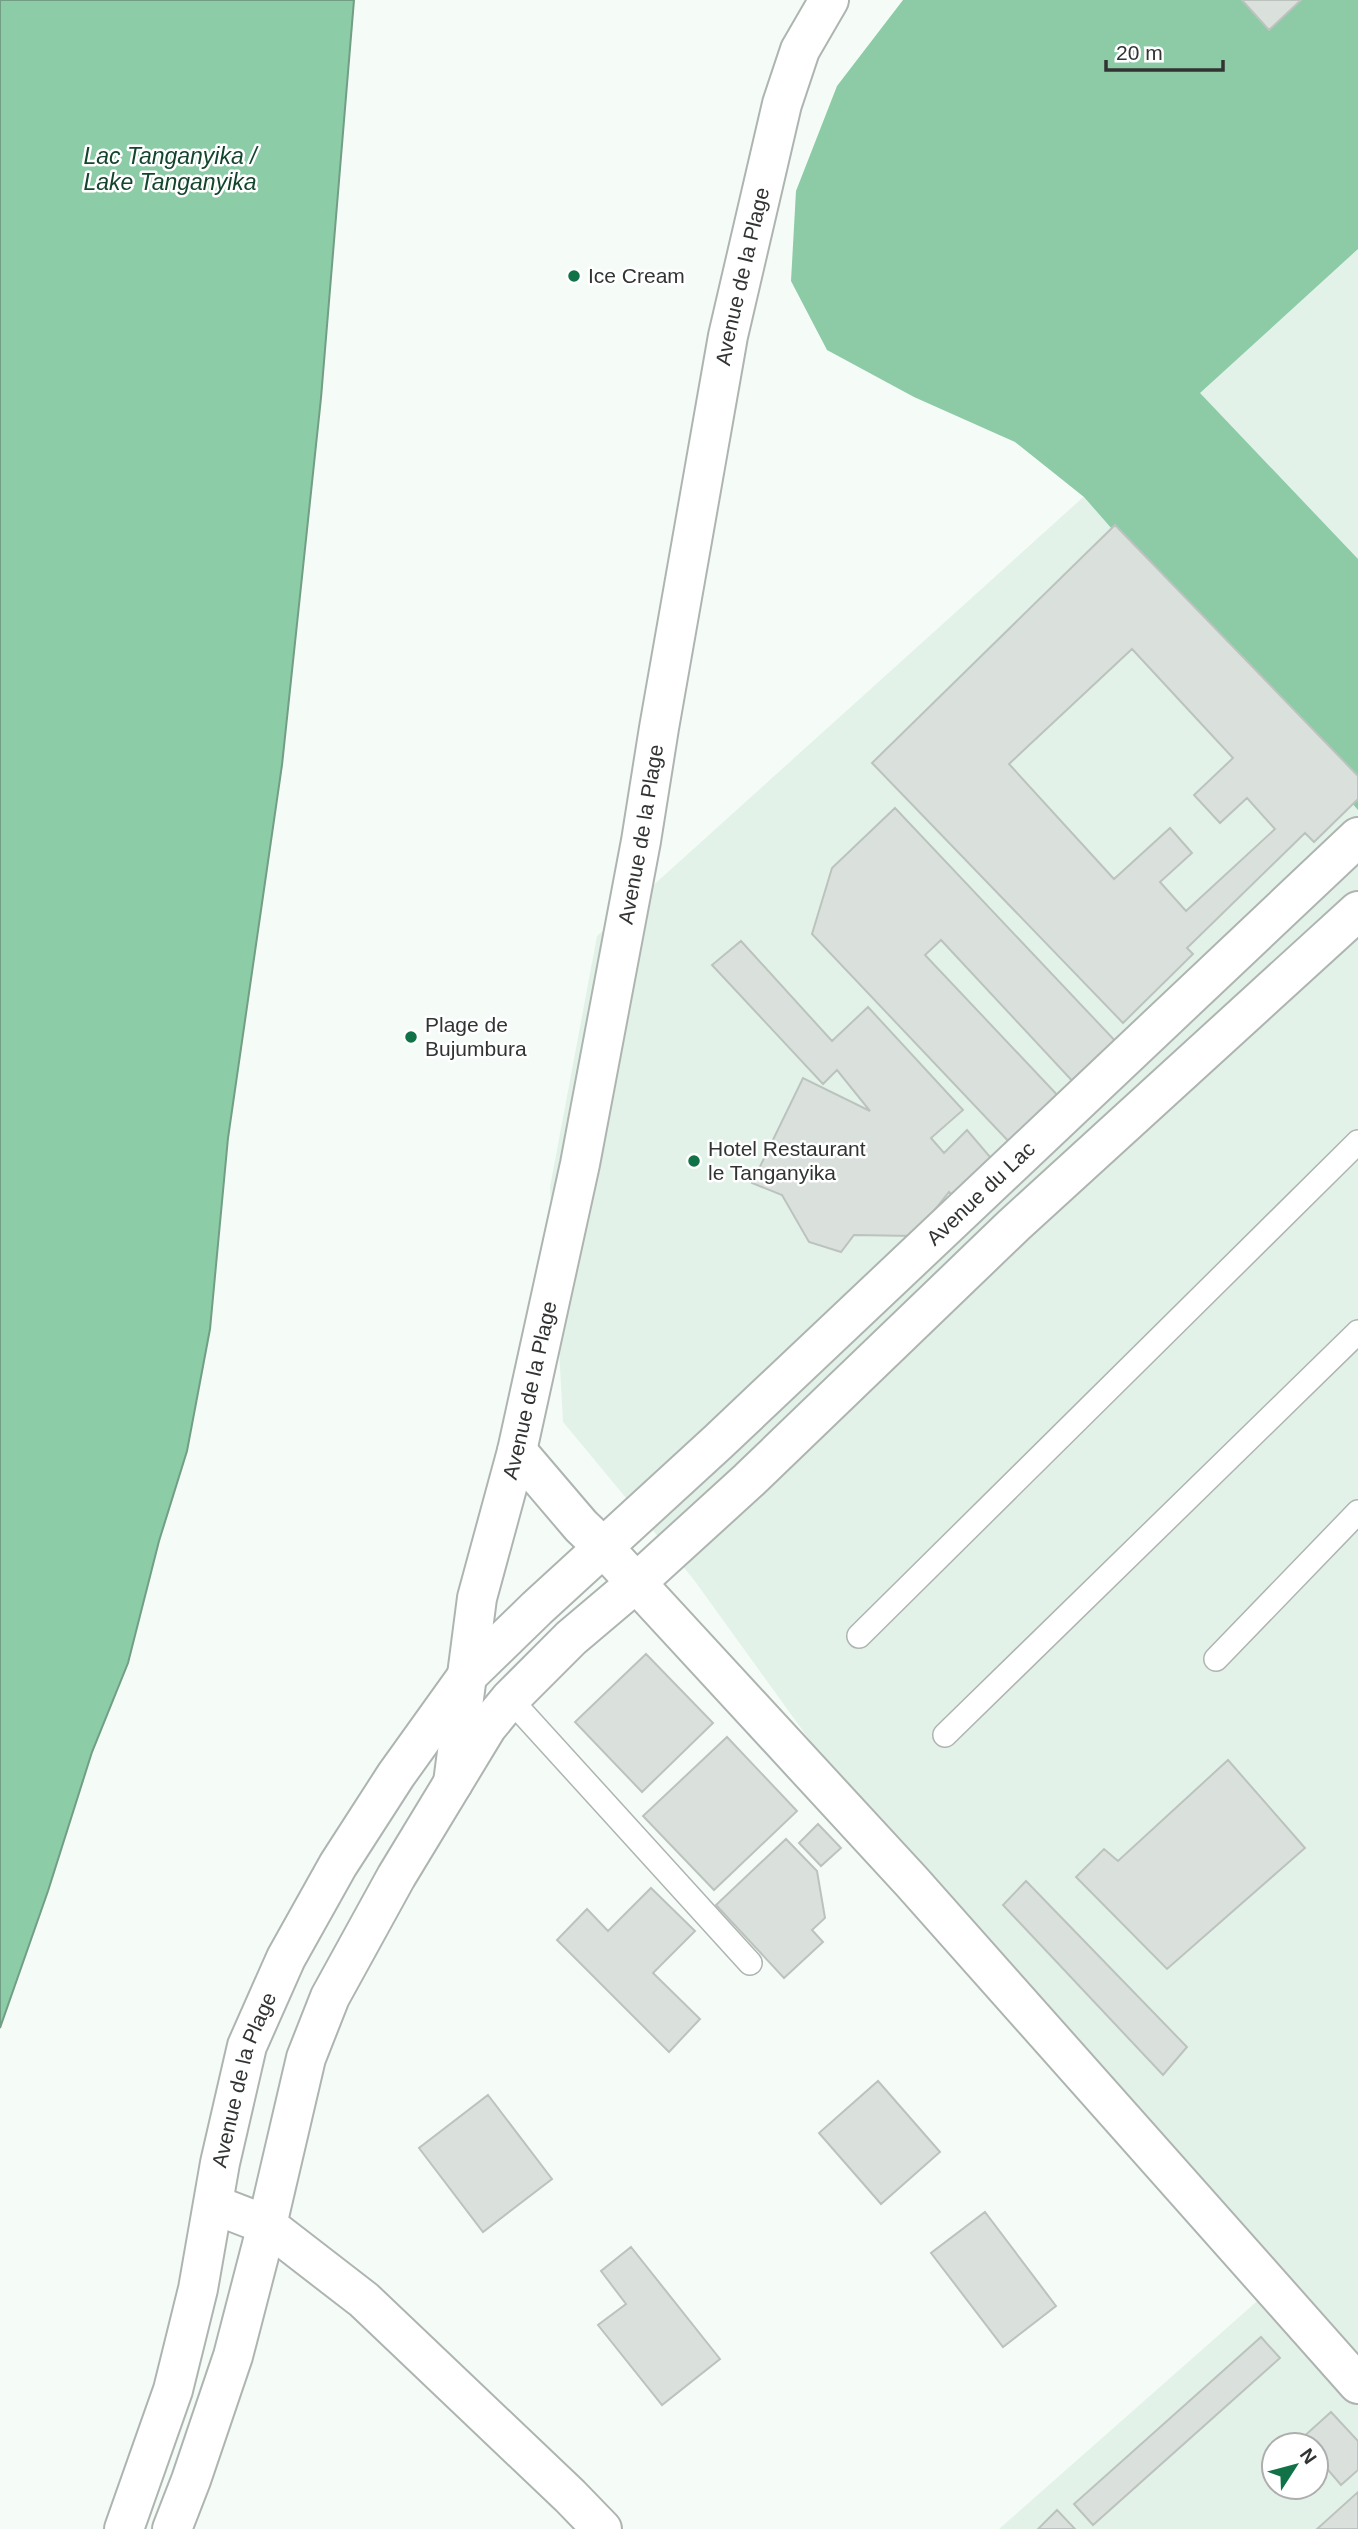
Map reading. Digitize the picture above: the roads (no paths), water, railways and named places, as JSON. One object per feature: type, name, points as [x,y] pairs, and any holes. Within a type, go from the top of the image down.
[{"type":"main road","name":"Avenue de la Plage","points":[[453,1783],[478,1598],[517,1451],[580,1164],[641,841],[728,336],[782,104],[800,50],[829,0]]},
{"type":"main road","name":"Avenue du Lac","points":[[604,1548],[1358,837]]},
{"type":"main road","points":[[636,1583],[759,1470],[1014,1225],[1358,911]]},
{"type":"main road","points":[[517,1451],[581,1526],[912,1882],[1358,2384]]},
{"type":"main road","name":"Avenue de la Plage","points":[[124,2529],[173,2390],[198,2289],[215,2205],[220,2163],[247,2046],[286,1958],[338,1865],[396,1776],[467,1676],[604,1548]]},
{"type":"main road","name":"Avenue de la Plage","points":[[172,2529],[233,2356],[306,2058],[330,1997],[396,1877],[487,1727],[510,1699],[571,1638],[636,1583]]},
{"type":"main road","points":[[215,2205],[267,2225],[364,2300],[602,2529]]},
{"type":"lane","points":[[859,1636],[1358,1142]]},
{"type":"lane","points":[[945,1735],[1358,1332]]},
{"type":"lane","points":[[1216,1659],[1358,1512]]},
{"type":"lane","points":[[510,1699],[750,1963]]},
{"type":"water","name":"Lac Tanganyika / Lake Tanganyika","points":[[0,0],[354,0],[321,398],[282,765],[228,1138],[210,1329],[187,1451],[159,1541],[128,1663],[92,1752],[48,1891],[0,2028]]},
{"type":"place","name":"Ice Cream","points":[[574,276]]},
{"type":"place","name":"Plage de Bujumbura","points":[[411,1037]]},
{"type":"place","name":"Hotel Restaurant le Tanganyika","points":[[694,1161]]}]
